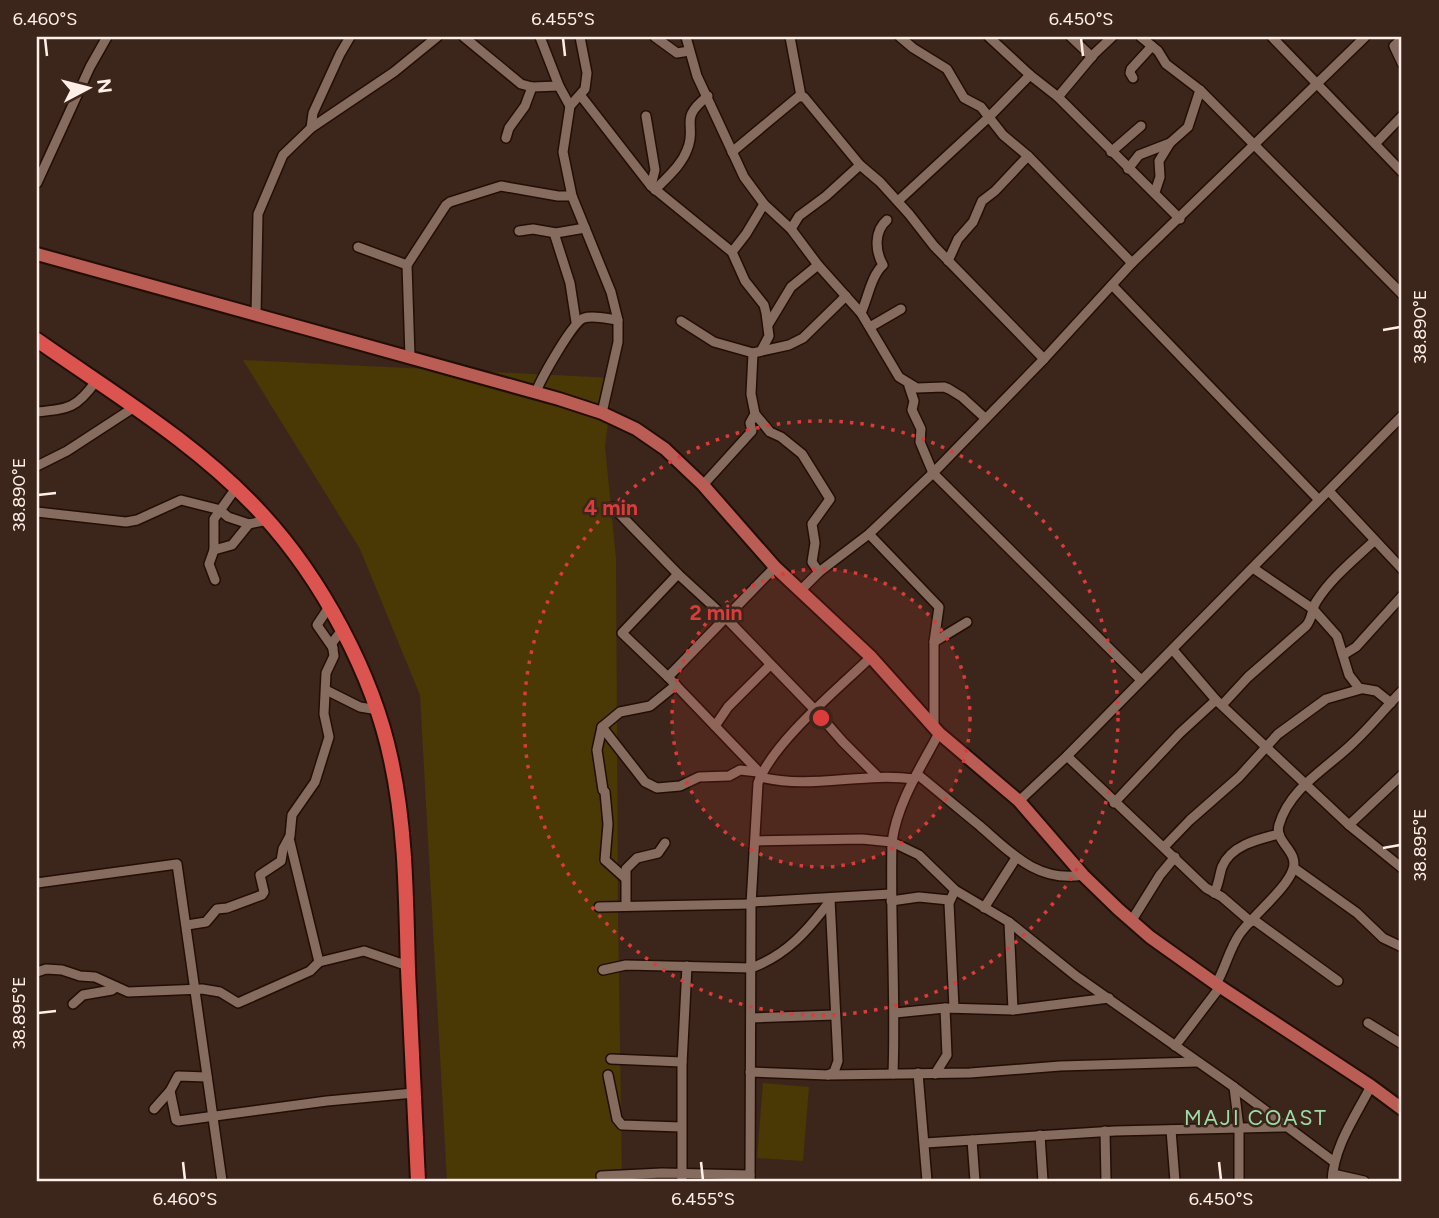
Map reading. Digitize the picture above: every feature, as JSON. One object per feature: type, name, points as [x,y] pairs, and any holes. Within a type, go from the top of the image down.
[{"type":"highway","points":[[37,340],[199,454],[236,488],[268,520],[300,561],[342,630],[378,710],[391,760],[401,827],[418,1181]]},
{"type":"main road","points":[[37,254],[536,392],[602,413],[636,429],[665,449],[703,485],[775,567],[871,657],[937,730],[1019,801],[1083,875],[1150,937],[1402,1109]]},
{"type":"street","points":[[37,183],[89,68],[107,37]]},
{"type":"street","points":[[311,128],[313,113],[350,37]]},
{"type":"street","points":[[257,314],[258,214],[283,155],[311,128],[394,72],[432,44],[437,37]]},
{"type":"street","points":[[464,37],[517,82],[532,87],[559,86]]},
{"type":"street","points":[[540,37],[559,86],[570,106],[563,152],[572,196],[611,292],[618,320],[618,342],[602,413]]},
{"type":"street","points":[[570,106],[581,96],[587,73],[580,37]]},
{"type":"street","points":[[655,37],[677,53],[689,51]]},
{"type":"street","points":[[685,37],[697,76],[744,177],[764,204],[791,229],[818,265],[861,313],[899,377],[909,386],[914,399],[912,410],[920,429],[920,442],[933,473],[1141,680]]},
{"type":"street","points":[[790,37],[802,96],[860,165],[898,201],[948,261],[1044,359]]},
{"type":"street","points":[[900,37],[947,69],[964,98],[977,104],[1003,135],[1028,156],[1132,263]]},
{"type":"street","points":[[989,37],[1058,97],[1180,219]]},
{"type":"street","points":[[1071,37],[1092,57]]},
{"type":"street","points":[[1058,97],[1112,37]]},
{"type":"street","points":[[1142,37],[1158,51],[1166,64],[1200,90],[1402,294]]},
{"type":"street","points":[[1272,37],[1402,172]]},
{"type":"street","points":[[800,591],[819,572],[869,534],[933,473],[1044,359],[1132,263],[1365,37]]},
{"type":"street","points":[[1402,39],[1394,46],[1402,63]]},
{"type":"street","points":[[1133,78],[1131,69],[1152,46]]},
{"type":"street","points":[[898,201],[1030,75]]},
{"type":"street","points":[[506,138],[509,128],[525,106],[532,87]]},
{"type":"street","points":[[1155,192],[1160,174],[1159,163],[1170,143],[1188,127],[1200,90]]},
{"type":"street","points":[[581,96],[653,188],[732,251],[745,281],[764,305],[768,339],[757,352],[751,394],[755,414],[770,432],[782,437],[802,454],[830,499],[812,524],[815,543],[812,562],[819,572]]},
{"type":"street","points":[[653,188],[683,160],[689,147],[690,117],[697,105],[708,96]]},
{"type":"street","points":[[732,152],[802,96]]},
{"type":"street","points":[[646,116],[655,170],[653,188]]},
{"type":"street","points":[[1376,143],[1402,116]]},
{"type":"street","points":[[1111,152],[1141,125]]},
{"type":"street","points":[[1128,169],[1140,155],[1170,143]]},
{"type":"street","points":[[948,261],[957,240],[974,221],[982,201],[1028,156]]},
{"type":"street","points":[[791,229],[799,216],[860,165]]},
{"type":"street","points":[[410,357],[407,265],[446,205],[501,186],[554,196],[572,196]]},
{"type":"street","points":[[732,251],[764,204]]},
{"type":"street","points":[[861,313],[872,283],[883,265],[877,255],[878,229],[887,220]]},
{"type":"street","points":[[519,231],[533,229],[554,233],[585,228]]},
{"type":"street","points":[[536,392],[547,368],[576,322],[570,283],[554,233]]},
{"type":"street","points":[[358,247],[407,265]]},
{"type":"street","points":[[768,325],[792,287],[818,265]]},
{"type":"street","points":[[1112,285],[1319,500]]},
{"type":"street","points":[[681,321],[715,342],[757,352],[792,344],[803,338],[846,296]]},
{"type":"street","points":[[870,327],[901,309]]},
{"type":"street","points":[[576,322],[591,317],[618,320]]},
{"type":"street","points":[[37,412],[76,405],[96,381]]},
{"type":"street","points":[[909,386],[949,389],[985,418]]},
{"type":"street","points":[[37,466],[67,451],[133,408]]},
{"type":"street","points":[[703,485],[752,431],[750,423],[755,414]]},
{"type":"street","points":[[1019,801],[1173,650],[1402,416]]},
{"type":"street","points":[[215,580],[209,564],[214,550],[214,520],[236,488]]},
{"type":"street","points":[[1328,491],[1402,569]]},
{"type":"street","points":[[37,512],[126,522],[137,520],[181,500],[204,504],[221,510],[228,517],[249,524],[268,520]]},
{"type":"street","points":[[613,507],[678,574],[726,618],[878,777]]},
{"type":"street","points":[[214,550],[232,545],[249,524]]},
{"type":"street","points":[[869,534],[939,607],[934,642],[937,730],[895,824],[892,842],[895,1013],[893,1073]]},
{"type":"street","points":[[1114,803],[1180,733],[1306,626],[1329,584],[1374,541]]},
{"type":"street","points":[[668,677],[775,567]]},
{"type":"street","points":[[1253,568],[1313,609],[1337,636],[1349,675],[1362,689]]},
{"type":"street","points":[[678,574],[622,633],[676,685],[760,774]]},
{"type":"street","points":[[1343,656],[1356,647],[1402,596]]},
{"type":"street","points":[[187,925],[206,922],[217,909],[262,895],[265,890],[260,875],[281,861],[294,810],[315,782],[329,737],[324,714],[326,673],[334,656],[317,624],[329,607]]},
{"type":"street","points":[[934,642],[967,622]]},
{"type":"street","points":[[332,648],[332,643],[342,630]]},
{"type":"street","points":[[1173,650],[1219,702],[1266,747],[1349,825],[1402,867]]},
{"type":"street","points":[[601,1175],[750,1178],[751,903],[756,792],[760,774],[765,765],[816,710],[871,657]]},
{"type":"street","points":[[715,726],[728,707],[770,665]]},
{"type":"street","points":[[625,878],[606,860],[608,824],[597,750],[602,727],[620,712],[650,706],[676,685]]},
{"type":"street","points":[[1164,847],[1231,784],[1278,734],[1326,699],[1362,689],[1376,691],[1391,702]]},
{"type":"street","points":[[326,690],[360,707],[378,710]]},
{"type":"street","points":[[1175,1046],[1218,985],[1238,937],[1294,868],[1293,857],[1279,834],[1278,827],[1283,815],[1305,783],[1354,743],[1402,691]]},
{"type":"street","points":[[602,727],[645,782],[657,788],[680,786],[699,777],[730,776],[740,770],[783,782],[916,776],[1016,858],[1047,874],[1070,877],[1083,875]]},
{"type":"street","points":[[1067,756],[1200,883],[1338,981]]},
{"type":"street","points":[[1349,825],[1402,775]]},
{"type":"street","points":[[1214,893],[1221,880],[1223,867],[1232,855],[1251,841],[1279,834]]},
{"type":"street","points":[[289,838],[319,961]]},
{"type":"street","points":[[755,841],[862,839],[903,846],[927,861],[955,890],[1009,922],[1076,976],[1334,1161]]},
{"type":"street","points":[[626,906],[625,870],[635,859],[656,854],[665,843]]},
{"type":"street","points":[[984,908],[1016,858]]},
{"type":"street","points":[[1132,920],[1175,858]]},
{"type":"street","points":[[37,883],[177,864],[222,1181]]},
{"type":"street","points":[[1294,868],[1357,913],[1383,937],[1402,947]]},
{"type":"street","points":[[935,1074],[947,1055],[950,1008],[949,900],[955,890]]},
{"type":"street","points":[[599,907],[919,897],[949,900]]},
{"type":"street","points":[[603,970],[626,965],[751,968],[767,961],[806,933],[830,899]]},
{"type":"street","points":[[828,1075],[834,1072],[838,1061],[830,899]]},
{"type":"street","points":[[1009,922],[1013,1010]]},
{"type":"street","points":[[37,972],[46,969],[62,970],[95,978],[133,992],[195,989],[220,992],[240,1002],[310,971],[319,961],[364,951],[408,966]]},
{"type":"street","points":[[682,1177],[682,1062],[687,965]]},
{"type":"street","points":[[74,1004],[83,995],[116,987]]},
{"type":"street","points":[[895,1013],[950,1008],[1013,1010],[1109,998]]},
{"type":"street","points":[[751,1018],[835,1015]]},
{"type":"street","points":[[1368,1024],[1402,1044]]},
{"type":"street","points":[[611,1059],[682,1062]]},
{"type":"street","points":[[751,1072],[828,1075],[935,1074],[1060,1066],[1197,1062]]},
{"type":"street","points":[[918,1073],[927,1181]]},
{"type":"street","points":[[154,1110],[170,1091],[178,1076],[207,1077]]},
{"type":"street","points":[[608,1076],[617,1119],[622,1125],[681,1127]]},
{"type":"street","points":[[1364,1181],[1333,1177],[1334,1161],[1371,1086]]},
{"type":"street","points":[[1234,1087],[1239,1128],[1239,1181]]},
{"type":"street","points":[[170,1091],[176,1121],[414,1093]]},
{"type":"street","points":[[925,1143],[1105,1131],[1285,1127]]},
{"type":"street","points":[[1171,1130],[1175,1181]]},
{"type":"street","points":[[1105,1131],[1106,1181]]},
{"type":"street","points":[[1040,1135],[1043,1181]]},
{"type":"street","points":[[972,1140],[975,1181]]},
{"type":"shaded area","points":[[243,360],[614,378],[605,446],[616,559],[622,1181],[447,1181],[420,695],[360,549]]},
{"type":"shaded area","points":[[763,1083],[809,1087],[803,1161],[757,1158]]},
{"type":"district","name":"MAJI COAST","points":[[1256,1118]]}]
